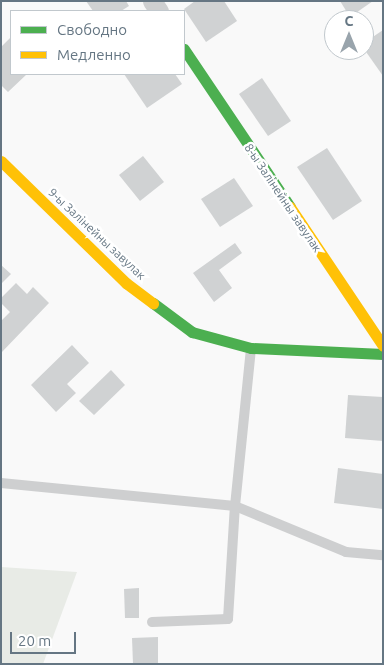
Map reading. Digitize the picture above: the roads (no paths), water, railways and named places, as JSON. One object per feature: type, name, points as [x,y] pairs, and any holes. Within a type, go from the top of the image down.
[{"type":"street","name":"8-ы Залінейны завулак","points":[[185,50],[383,346]]},
{"type":"street","name":"9-ы Залінейны завулак","points":[[1,161],[126,283],[192,332],[251,348],[383,354]]},
{"type":"lane","points":[[152,622],[228,619],[235,506],[251,348]]},
{"type":"lane","points":[[1,483],[235,506],[346,552],[383,555]]}]
